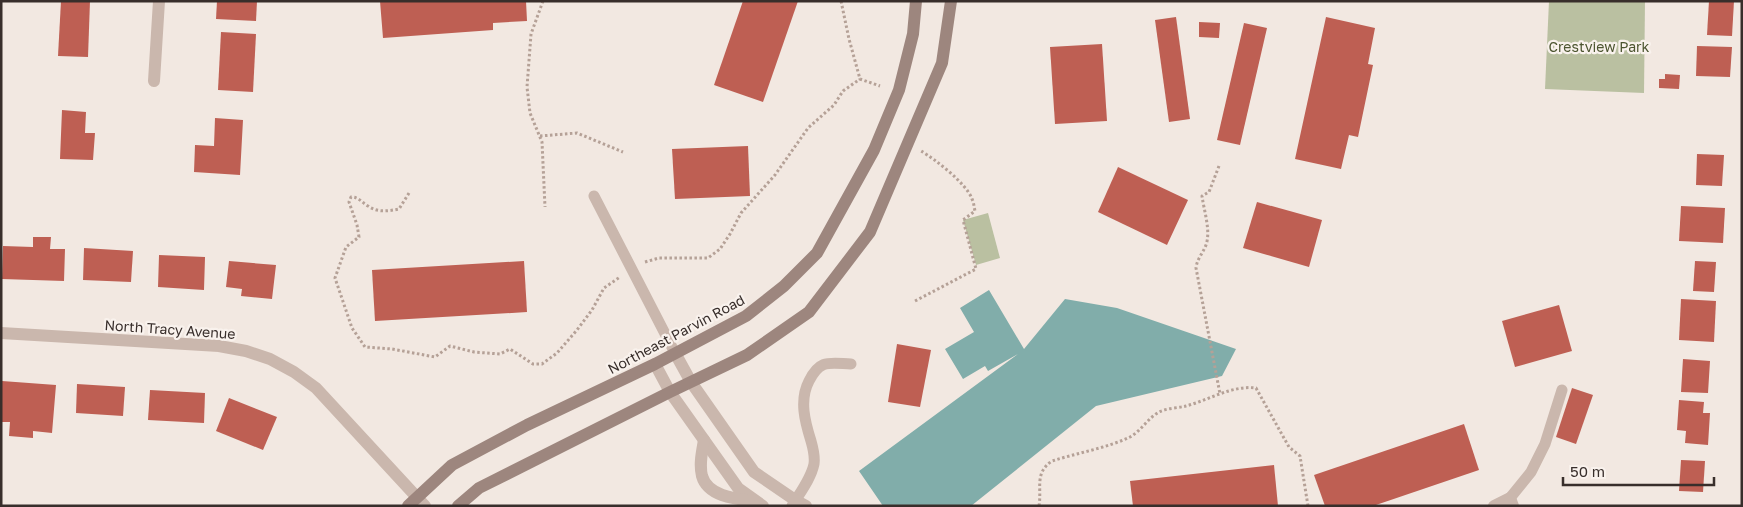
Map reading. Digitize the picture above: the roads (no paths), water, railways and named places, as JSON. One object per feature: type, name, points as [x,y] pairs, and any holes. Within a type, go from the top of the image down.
[{"type":"main road","name":"Northeast Parvin Road","points":[[417,503],[452,465],[746,316],[784,286],[817,253],[874,150],[898,90],[913,34],[916,1]]},
{"type":"main road","points":[[458,506],[479,488],[747,355],[809,312],[870,232],[942,63],[951,1]]},
{"type":"street","points":[[154,81],[159,1]]},
{"type":"street","name":"North Tracy Avenue","points":[[1,334],[219,346],[246,351],[270,359],[294,372],[316,388],[417,503]]},
{"type":"street","points":[[675,353],[691,382],[754,472],[798,504]]},
{"type":"street","points":[[654,364],[670,392],[738,488],[760,504]]},
{"type":"street","points":[[730,436],[708,445],[701,464],[703,478],[710,487],[720,494],[760,504]]},
{"type":"street","points":[[1494,506],[1512,502]]},
{"type":"lane","points":[[594,196],[675,353]]},
{"type":"lane","points":[[798,504],[814,464],[813,449],[804,410],[804,389],[815,370],[824,363],[851,364]]},
{"type":"lane","points":[[1512,502],[1531,472],[1545,444],[1562,390]]},
{"type":"water","points":[[989,290],[1024,349],[1065,299],[1117,308],[1236,349],[1222,376],[1096,406],[971,506],[883,506],[859,471],[1018,354],[988,371],[985,366],[963,379],[945,349],[974,332],[960,308]]},
{"type":"park label","name":"Crestview Park","points":[[1599,46]]}]
